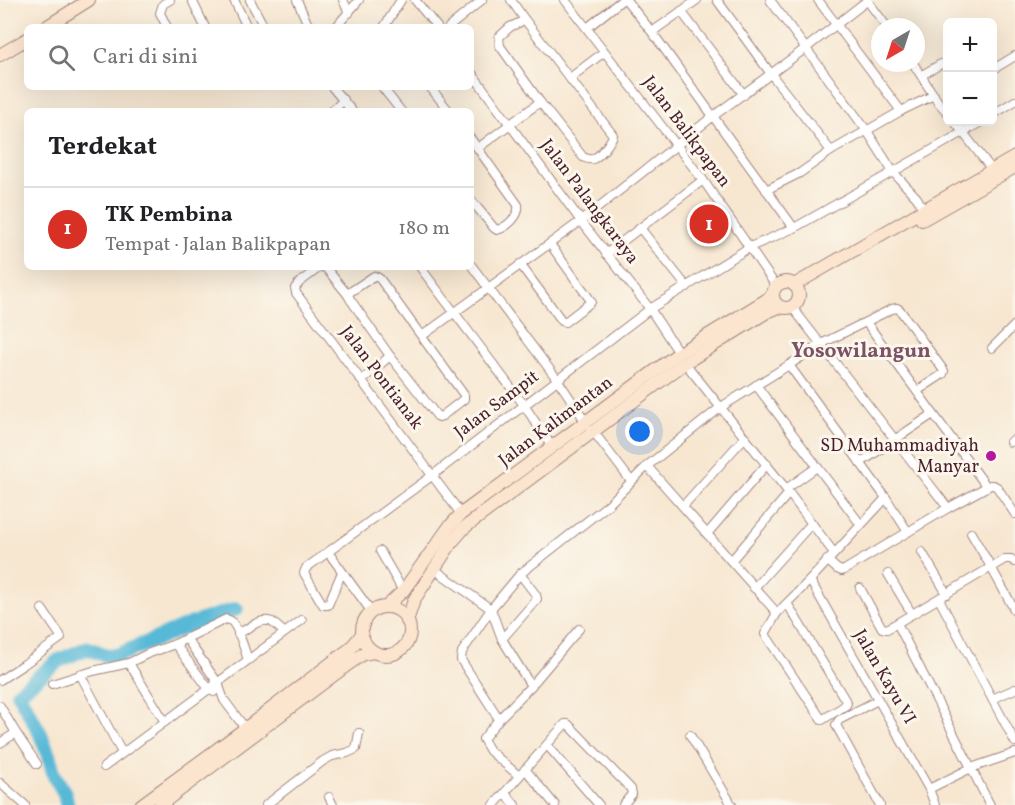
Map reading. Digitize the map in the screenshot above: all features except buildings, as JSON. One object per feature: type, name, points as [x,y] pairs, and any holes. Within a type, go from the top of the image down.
[{"type":"main road","points":[[51,24],[89,0]]},
{"type":"main road","points":[[0,56],[24,41]]},
{"type":"main road","points":[[926,213],[1015,157]]},
{"type":"main road","points":[[796,288],[926,213],[1015,167]]},
{"type":"main road","points":[[785,282],[796,288],[798,300],[792,307],[783,308],[775,303],[774,290],[785,282]]},
{"type":"main road","name":"Jalan Kalimantan","points":[[386,607],[404,591],[449,527],[461,514],[505,489],[682,358],[766,300],[774,290]]},
{"type":"main road","name":"Jalan Kalimantan","points":[[682,358],[779,307]]},
{"type":"main road","name":"Jalan Kalimantan","points":[[408,621],[414,600],[452,542],[464,528],[552,447],[590,426]]},
{"type":"main road","points":[[386,607],[395,608],[402,613],[410,628],[407,643],[396,653],[388,655],[374,652],[368,647],[362,634],[365,618],[371,611],[386,607]]},
{"type":"main road","points":[[160,805],[350,649],[362,634]]},
{"type":"main road","points":[[141,805],[363,654],[374,652]]},
{"type":"street","points":[[166,24],[160,13],[163,4],[170,0]]},
{"type":"street","points":[[192,0],[204,24]]},
{"type":"street","points":[[234,0],[246,24]]},
{"type":"street","points":[[250,0],[262,24]]},
{"type":"street","points":[[297,0],[308,24]]},
{"type":"street","points":[[343,0],[349,13]]},
{"type":"street","points":[[339,24],[359,0]]},
{"type":"street","points":[[386,24],[400,0]]},
{"type":"street","points":[[415,0],[435,24]]},
{"type":"street","points":[[453,24],[482,0]]},
{"type":"street","points":[[511,0],[613,135],[611,142],[595,158],[589,160],[584,157],[540,102],[500,46],[499,37],[510,27],[525,20]]},
{"type":"street","name":"Jalan Balikpapan","points":[[565,0],[703,180],[750,247],[774,290]]},
{"type":"street","points":[[587,28],[624,0],[652,33],[794,228]]},
{"type":"street","points":[[652,33],[697,0]]},
{"type":"street","points":[[717,0],[831,151]]},
{"type":"street","points":[[770,0],[867,131],[893,172],[917,198],[926,213]]},
{"type":"street","points":[[818,0],[901,111]]},
{"type":"street","points":[[422,336],[550,244],[712,117],[867,0],[880,18]]},
{"type":"street","points":[[681,11],[744,95]]},
{"type":"street","points":[[570,78],[604,52]]},
{"type":"street","points":[[997,68],[1015,57]]},
{"type":"street","points":[[922,75],[941,64]]},
{"type":"street","points":[[920,72],[943,107]]},
{"type":"street","name":"Jalan Palangkaraya","points":[[474,76],[606,254],[650,309],[682,358],[812,523],[831,557]]},
{"type":"street","points":[[384,90],[399,108]]},
{"type":"street","points":[[432,90],[447,108]]},
{"type":"street","points":[[338,94],[350,108]]},
{"type":"street","points":[[766,190],[800,174],[831,151],[901,111],[943,97]]},
{"type":"street","points":[[997,112],[1015,101]]},
{"type":"street","points":[[478,148],[540,102]]},
{"type":"street","points":[[958,126],[992,170]]},
{"type":"street","name":"Jalan Sampit","points":[[342,572],[328,605],[323,605],[304,573],[306,568],[433,475],[650,309],[750,247],[794,228],[974,126]]},
{"type":"street","points":[[474,143],[518,205],[519,210],[517,216],[497,230],[474,204]]},
{"type":"street","points":[[606,254],[703,180]]},
{"type":"street","points":[[640,228],[687,287]]},
{"type":"street","points":[[520,264],[565,322],[591,301],[550,244]]},
{"type":"street","points":[[474,269],[631,481]]},
{"type":"street","name":"Jalan Pontianak","points":[[316,270],[300,282],[295,288],[296,293],[461,514]]},
{"type":"street","points":[[327,270],[437,416],[442,416],[464,399],[464,395],[422,336],[377,277],[374,276],[348,295]]},
{"type":"street","points":[[422,270],[524,405],[552,447]]},
{"type":"street","points":[[792,307],[948,508]]},
{"type":"street","points":[[500,718],[461,660],[462,652],[491,609],[520,574],[609,504],[647,466],[721,406],[821,344],[897,308],[944,368],[943,374],[917,391]]},
{"type":"street","points":[[866,322],[987,487]]},
{"type":"street","points":[[992,348],[1015,325]]},
{"type":"street","points":[[362,380],[390,356]]},
{"type":"street","points":[[789,365],[886,498],[908,532]]},
{"type":"street","points":[[756,385],[861,525]]},
{"type":"street","points":[[860,463],[933,414]]},
{"type":"street","points":[[683,506],[745,437]]},
{"type":"street","points":[[707,534],[767,464]]},
{"type":"street","points":[[647,466],[777,613]]},
{"type":"street","points":[[731,561],[788,491],[817,467]]},
{"type":"street","points":[[831,557],[837,569],[842,571],[948,508],[993,485],[997,487],[1015,514]]},
{"type":"street","points":[[787,603],[847,703],[822,720],[765,634],[777,613],[886,498]]},
{"type":"street","points":[[754,588],[812,523]]},
{"type":"street","points":[[971,533],[1015,611]]},
{"type":"street","points":[[380,551],[404,591]]},
{"type":"street","points":[[328,552],[371,611]]},
{"type":"street","points":[[922,552],[1015,742]]},
{"type":"street","points":[[860,588],[884,629],[1005,559],[1015,562]]},
{"type":"street","points":[[435,569],[491,609],[502,639],[531,686]]},
{"type":"street","points":[[502,639],[537,599],[520,574]]},
{"type":"street","points":[[888,574],[912,614]]},
{"type":"street","name":"Jalan Kayu VI","points":[[810,580],[929,789],[935,805]]},
{"type":"street","points":[[0,680],[61,638],[42,609]]},
{"type":"street","points":[[52,684],[80,674],[129,663],[226,619],[232,622],[248,660]]},
{"type":"street","points":[[104,767],[302,620]]},
{"type":"street","points":[[238,634],[265,621],[270,621],[284,632]]},
{"type":"street","points":[[897,623],[990,805]]},
{"type":"street","points":[[555,805],[522,773],[490,751],[483,739],[579,629]]},
{"type":"street","points":[[186,638],[218,683],[224,700]]},
{"type":"street","points":[[175,644],[209,689],[224,700],[249,732]]},
{"type":"street","points":[[129,663],[165,722]]},
{"type":"street","points":[[80,674],[122,753]]},
{"type":"street","points":[[992,699],[1015,689]]},
{"type":"street","points":[[878,700],[839,720],[836,724],[880,805]]},
{"type":"street","points":[[0,706],[37,764]]},
{"type":"street","points":[[494,805],[565,724],[568,724],[631,789],[631,797],[623,805]]},
{"type":"street","points":[[0,743],[16,733]]},
{"type":"street","points":[[266,805],[278,801],[323,760],[356,749],[359,733]]},
{"type":"street","points":[[690,735],[732,805]]},
{"type":"street","points":[[547,745],[599,805]]},
{"type":"street","points":[[929,789],[971,768],[1015,753]]},
{"type":"street","points":[[0,783],[25,805]]},
{"type":"street","points":[[505,793],[515,805]]},
{"type":"waterway","points":[[67,805],[65,794],[54,775],[40,733],[18,693],[58,661],[87,648],[105,655],[116,656],[194,623],[236,609]]},
{"type":"place","name":"TK Pembina","points":[[709,224]]},
{"type":"place","name":"SD Muhammadiyah Manyar","points":[[991,456]]},
{"type":"district","name":"Yosowilangun","points":[[861,351]]}]
